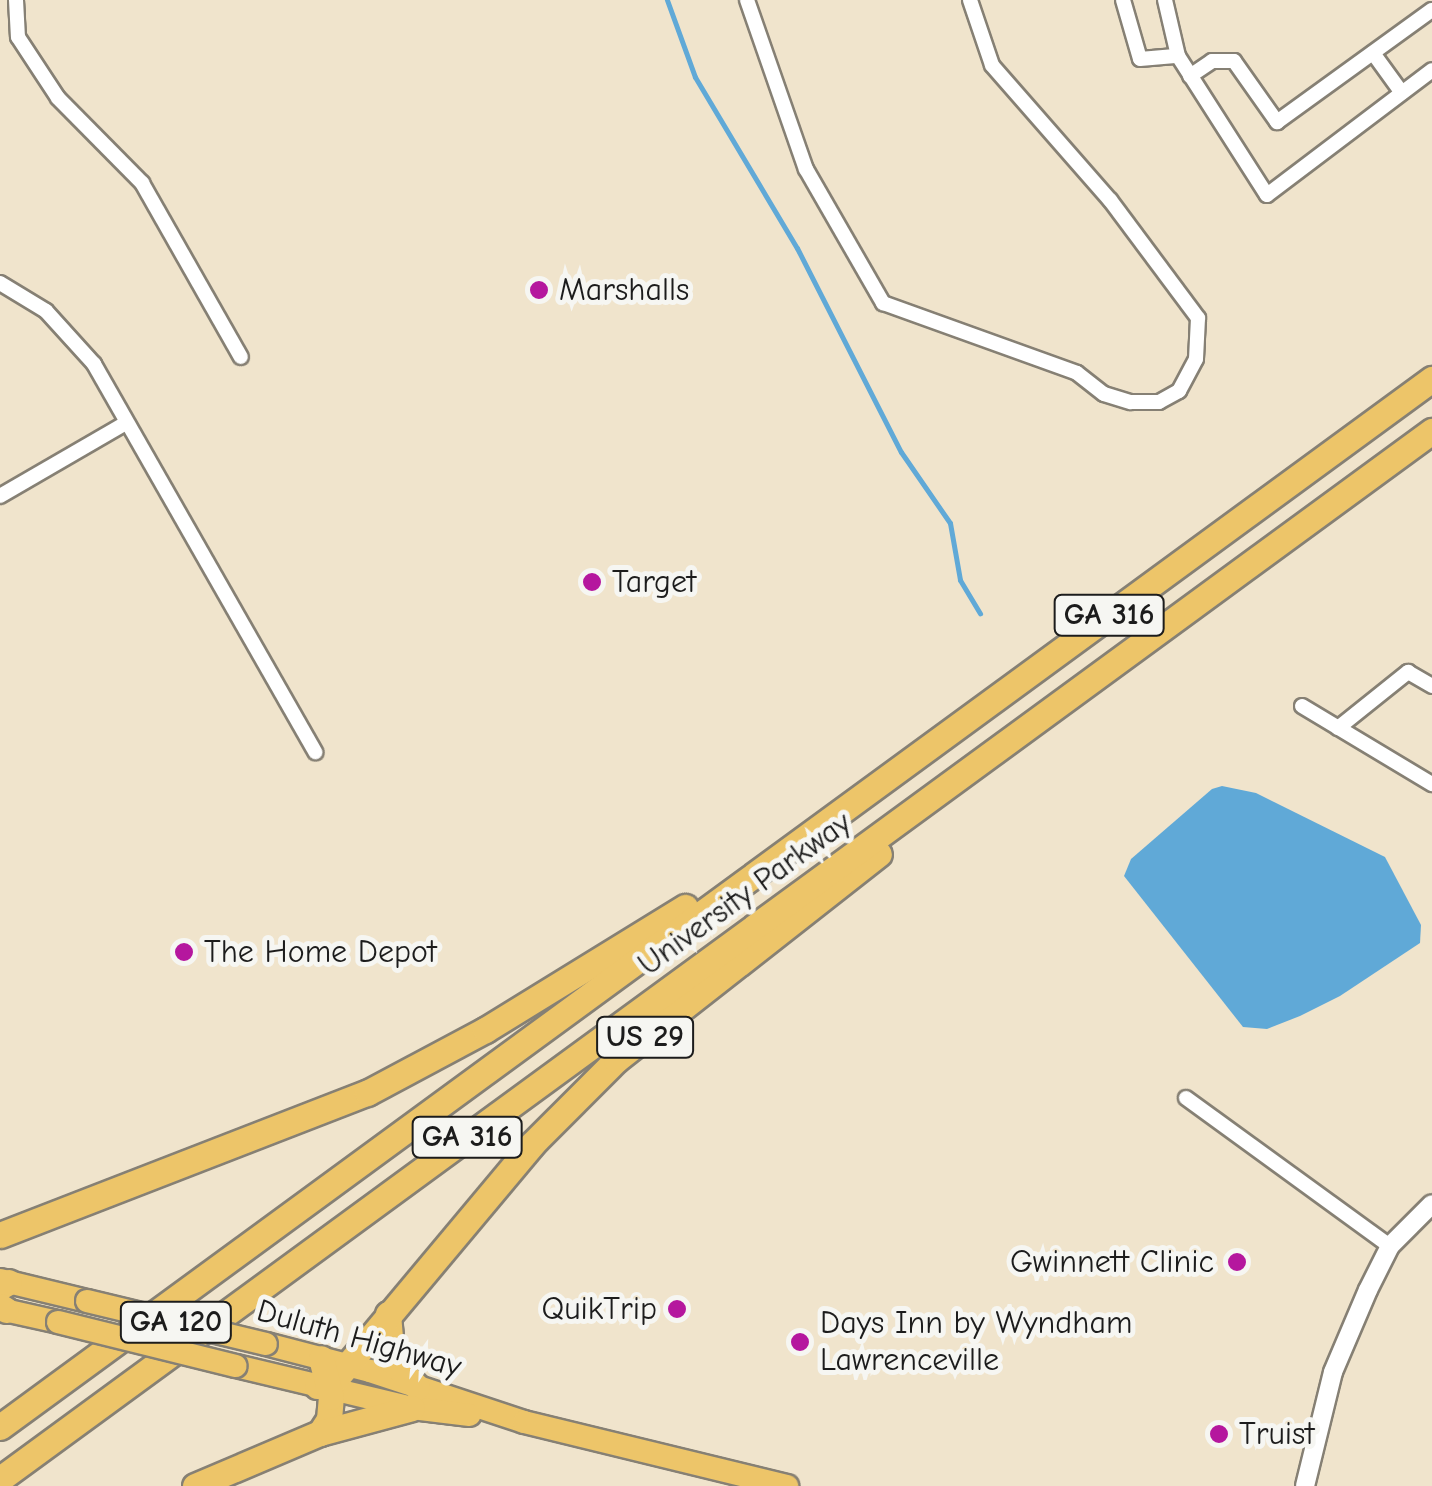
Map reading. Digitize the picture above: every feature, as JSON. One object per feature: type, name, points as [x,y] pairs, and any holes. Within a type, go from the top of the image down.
[{"type":"highway","name":"University Parkway","points":[[0,1426],[1432,379]]},
{"type":"highway","name":"University Parkway","points":[[0,1479],[1432,431]]},
{"type":"highway","name":"US 29","points":[[331,1381],[532,1144],[616,1060],[856,875],[935,795]]},
{"type":"highway","name":"US 29","points":[[0,1235],[367,1094],[485,1030],[712,891],[786,852]]},
{"type":"highway","points":[[196,1486],[414,1397],[392,1361],[388,1314]]},
{"type":"highway","points":[[320,1358],[331,1381],[329,1418],[320,1433]]},
{"type":"main road","name":"Duluth Highway","points":[[3,1296],[87,1301],[320,1358]]},
{"type":"main road","name":"Duluth Highway","points":[[3,1296],[58,1322],[236,1366],[414,1397],[788,1486]]},
{"type":"street","points":[[16,0],[18,37],[58,98],[142,183],[241,358]]},
{"type":"street","points":[[747,0],[806,169],[883,303],[1078,372],[1104,394],[1131,402],[1159,402],[1179,391],[1196,360],[1198,318],[1110,200],[992,65],[970,0]]},
{"type":"street","points":[[1122,0],[1140,59],[1178,56]]},
{"type":"street","points":[[1165,0],[1178,56],[1266,195],[1432,70]]},
{"type":"street","points":[[1190,76],[1212,60],[1234,60],[1277,122],[1432,10]]},
{"type":"street","points":[[1372,53],[1402,93]]},
{"type":"street","points":[[0,283],[46,311],[80,344],[315,752]]},
{"type":"street","points":[[0,496],[126,423]]},
{"type":"street","points":[[1338,728],[1408,672],[1432,686]]},
{"type":"street","points":[[1302,706],[1432,784]]},
{"type":"street","points":[[1186,1098],[1390,1246]]},
{"type":"street","points":[[1305,1486],[1332,1372],[1390,1246],[1432,1204]]},
{"type":"water","points":[[1222,786],[1256,793],[1385,857],[1421,925],[1420,943],[1340,996],[1300,1016],[1267,1029],[1243,1027],[1124,876],[1131,859],[1212,789]]},
{"type":"waterway","points":[[667,0],[695,77],[797,248],[901,452],[950,523],[960,580],[980,613]]},
{"type":"place","name":"Marshalls","points":[[539,290]]},
{"type":"place","name":"Target","points":[[592,582]]},
{"type":"place","name":"The Home Depot","points":[[184,952]]},
{"type":"place","name":"Gwinnett Clinic","points":[[1237,1262]]},
{"type":"place","name":"QuikTrip","points":[[677,1309]]},
{"type":"place","name":"Days Inn by Wyndham Lawrenceville","points":[[800,1342]]},
{"type":"place","name":"Truist","points":[[1219,1434]]}]
